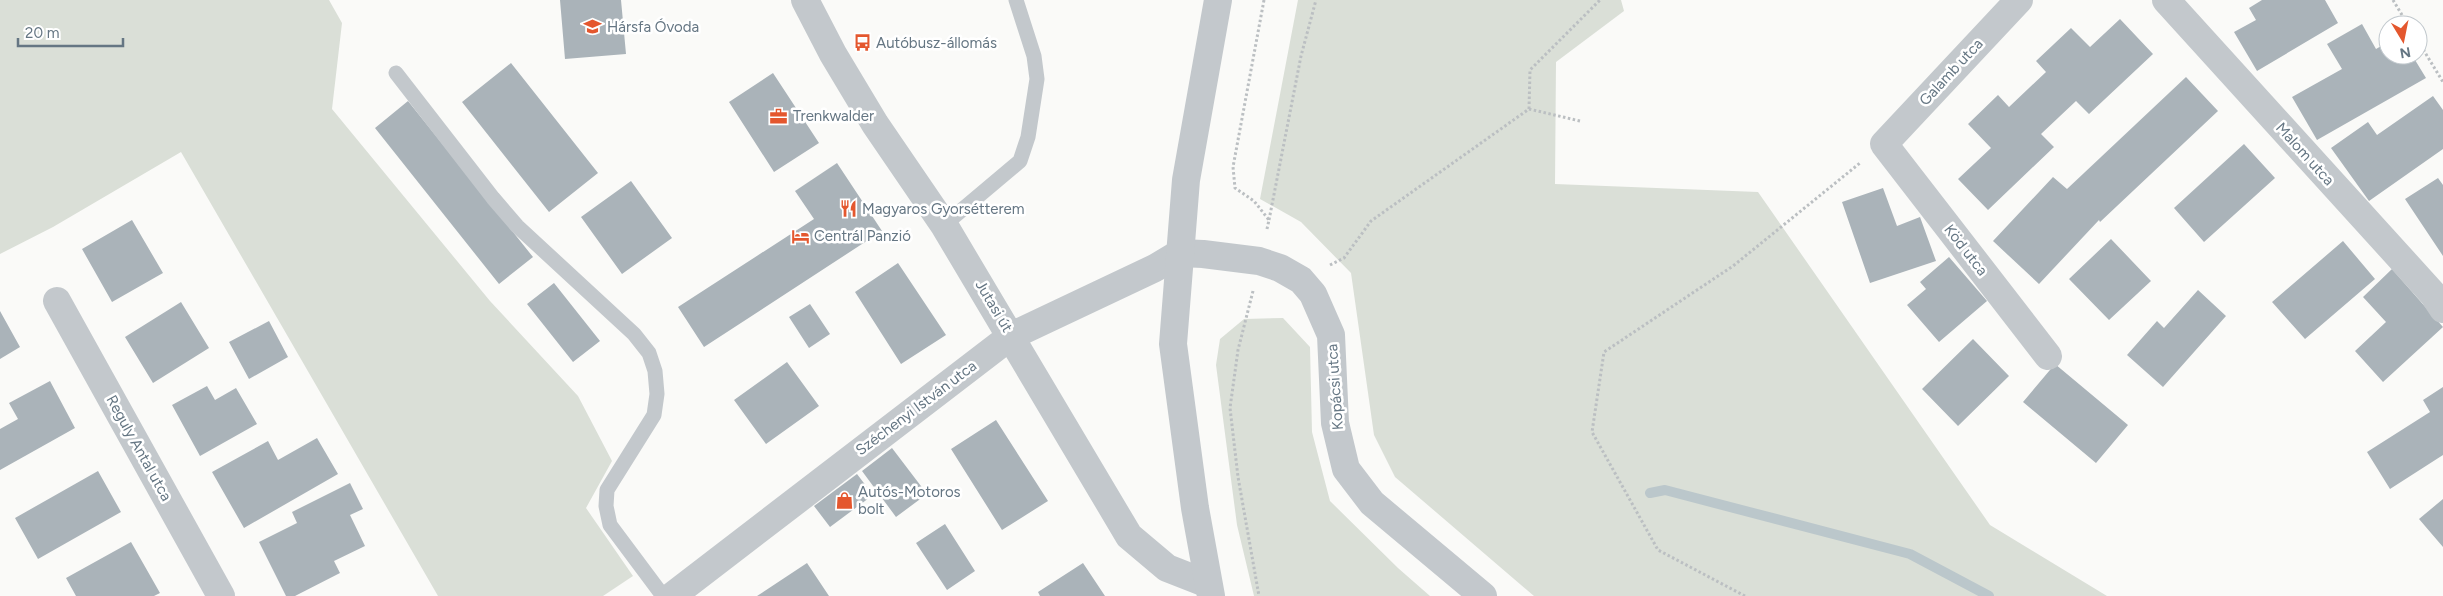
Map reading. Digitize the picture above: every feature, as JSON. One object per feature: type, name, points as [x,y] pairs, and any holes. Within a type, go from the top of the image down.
[{"type":"street","name":"Jutasi út","points":[[805,0],[833,54],[875,124],[944,225],[1129,536],[1167,568],[1209,590]]},
{"type":"street","name":"Jutasi út","points":[[1209,590],[1173,344],[1186,180],[1218,0]]},
{"type":"street","name":"Galamb utca","points":[[1884,144],[2019,0]]},
{"type":"street","name":"Malom utca","points":[[2166,0],[2440,301]]},
{"type":"street","name":"Köd utca","points":[[1884,144],[2048,356]]},
{"type":"street","name":"Kopácsi utca","points":[[1180,253],[1203,254],[1259,262],[1280,268],[1301,280],[1312,294],[1331,335],[1334,423],[1346,469],[1372,503],[1483,596]]},
{"type":"street","name":"Széchenyi István utca","points":[[672,596],[1011,336],[1155,268],[1180,253]]},
{"type":"street","name":"Reguly Antal utca","points":[[57,301],[221,596]]},
{"type":"lane","points":[[944,225],[1020,161],[1028,137],[1037,79],[1034,56],[1016,0]]},
{"type":"lane","points":[[396,73],[517,226],[634,334],[649,353],[655,371],[657,394],[654,415],[607,490],[606,506],[610,525],[663,596]]},
{"type":"path","points":[[1264,0],[1233,167],[1234,188],[1254,201],[1269,220]]},
{"type":"path","points":[[1259,596],[1238,477],[1230,408],[1238,350],[1269,220],[1301,56],[1316,0]]},
{"type":"path","points":[[1529,108],[1530,70],[1600,0]]},
{"type":"path","points":[[2393,0],[2402,15]]},
{"type":"path","points":[[2428,57],[2443,82]]},
{"type":"path","points":[[1301,280],[1344,258],[1371,221],[1529,108],[1580,121]]},
{"type":"path","points":[[1745,596],[1658,550],[1592,432],[1604,352],[1734,266],[1884,144]]},
{"type":"shaded area","points":[[0,0],[329,0],[342,23],[332,109],[490,301],[578,396],[612,461],[586,508],[633,576],[603,596],[438,596],[181,152],[53,227],[0,254]]},
{"type":"shaded area","points":[[1298,0],[1621,0],[1624,11],[1556,62],[1555,184],[1758,192],[1990,525],[2107,596],[1534,596],[1395,477],[1374,435],[1351,273],[1301,222],[1260,199]]},
{"type":"shaded area","points":[[1283,318],[1310,347],[1312,432],[1330,501],[1398,568],[1430,596],[1254,596],[1237,525],[1216,365],[1220,339],[1244,319]]},
{"type":"building","name":"Hársfa Óvoda","points":[[560,0],[621,0],[626,54],[565,59]]},
{"type":"building","points":[[2262,0],[2325,0],[2338,23],[2257,71],[2234,32],[2256,20],[2249,8]]},
{"type":"building","points":[[2120,19],[2153,54],[2089,114],[2076,101],[2041,134],[2054,147],[1988,210],[1958,179],[1991,148],[1968,124],[1998,95],[2009,107],[2046,72],[2036,61],[2071,28],[2090,47]]},
{"type":"building","points":[[2362,24],[2376,49],[2378,48],[2378,65],[2418,65],[2426,78],[2317,140],[2292,97],[2342,69],[2327,44]]},
{"type":"building","points":[[511,63],[598,173],[549,212],[462,102]]},
{"type":"building","points":[[773,73],[819,143],[774,172],[729,102]]},
{"type":"building","points":[[2186,77],[2218,111],[2100,222],[2099,220],[2039,284],[1993,241],[2053,177],[2067,189]]},
{"type":"building","points":[[2433,96],[2443,110],[2443,149],[2369,201],[2331,148],[2368,122],[2377,135]]},
{"type":"building","points":[[408,101],[533,257],[499,284],[375,128]]},
{"type":"building","points":[[2244,144],[2275,178],[2204,242],[2174,208]]},
{"type":"building","points":[[837,163],[882,231],[704,347],[678,307],[814,219],[795,191]]},
{"type":"building","points":[[2438,178],[2443,185],[2443,256],[2405,199]]},
{"type":"building","points":[[631,181],[672,238],[622,274],[581,217]]},
{"type":"building","points":[[1883,188],[1897,226],[1920,217],[1936,261],[1870,283],[1842,202]]},
{"type":"building","points":[[132,220],[163,273],[112,302],[82,249]]},
{"type":"building","points":[[2111,239],[2151,281],[2109,320],[2069,279]]},
{"type":"building","points":[[2343,241],[2375,279],[2305,339],[2272,302]]},
{"type":"building","points":[[1949,257],[1987,301],[1939,342],[1907,305],[1926,289],[1920,282]]},
{"type":"building","points":[[898,263],[946,335],[901,364],[855,292]]},
{"type":"building","points":[[2392,269],[2443,327],[2383,382],[2355,351],[2386,322],[2363,297]]},
{"type":"building","points":[[554,283],[600,341],[573,362],[527,304]]},
{"type":"building","points":[[2198,290],[2226,316],[2163,387],[2127,355],[2157,321],[2164,328]]},
{"type":"building","points":[[181,302],[209,348],[153,383],[125,337]]},
{"type":"building","points":[[810,304],[830,334],[809,348],[789,317]]},
{"type":"building","points":[[0,311],[20,347],[0,359]]},
{"type":"building","points":[[269,321],[288,357],[249,379],[229,342]]},
{"type":"building","points":[[1973,339],[2009,376],[1958,426],[1922,389]]},
{"type":"building","points":[[787,362],[819,406],[766,444],[734,400]]},
{"type":"building","points":[[2055,364],[2128,425],[2096,463],[2023,402]]},
{"type":"building","points":[[50,381],[75,428],[0,470],[0,429],[18,419],[9,403]]},
{"type":"building","points":[[207,386],[215,400],[236,388],[257,424],[200,456],[172,405]]},
{"type":"building","points":[[2443,387],[2443,455],[2390,489],[2367,452],[2430,412],[2423,400]]},
{"type":"building","points":[[996,420],[1048,501],[1002,530],[951,449]]},
{"type":"building","points":[[317,438],[338,474],[244,528],[212,472],[268,441],[278,460]]},
{"type":"building","points":[[892,448],[927,494],[896,517],[862,471]]},
{"type":"building","points":[[98,471],[121,512],[38,559],[15,518]]},
{"type":"building","name":"Autós-Motoros bolt","points":[[857,474],[873,495],[830,527],[814,506]]},
{"type":"building","points":[[350,483],[363,509],[350,515],[365,546],[334,561],[340,573],[295,596],[286,596],[259,542],[297,523],[292,512]]},
{"type":"building","points":[[2443,499],[2443,547],[2419,519]]},
{"type":"building","points":[[945,524],[975,571],[947,590],[916,543]]},
{"type":"building","points":[[131,542],[160,593],[154,596],[76,596],[66,578]]},
{"type":"building","points":[[807,563],[829,596],[757,596]]},
{"type":"building","points":[[1083,563],[1105,596],[1040,596],[1038,592]]},
{"type":"waterway","points":[[1650,493],[1665,490],[1910,554],[1989,596]]},
{"type":"place","name":"Hársfa Óvoda","points":[[593,27]]},
{"type":"place","name":"Autóbusz-állomás","points":[[862,43]]},
{"type":"place","name":"Trenkwalder","points":[[779,116]]},
{"type":"place","name":"Magyaros Gyorsétterem","points":[[848,209]]},
{"type":"place","name":"Centrál Panzió","points":[[800,236]]},
{"type":"place","name":"Autós-Motoros bolt","points":[[844,501]]}]
